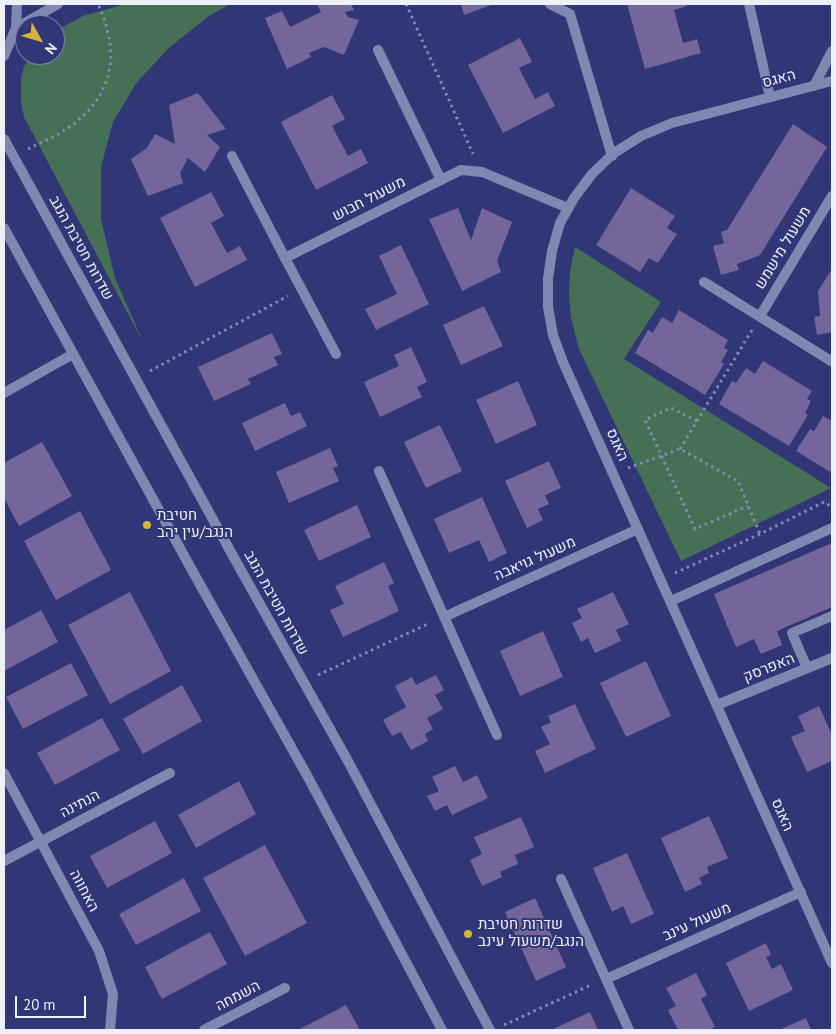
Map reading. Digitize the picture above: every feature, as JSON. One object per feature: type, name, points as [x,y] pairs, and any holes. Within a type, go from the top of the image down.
[{"type":"street","points":[[39,15],[58,4]]},
{"type":"street","points":[[550,4],[570,14],[612,156]]},
{"type":"street","points":[[749,4],[770,97]]},
{"type":"street","points":[[4,56],[15,30]]},
{"type":"street","points":[[378,50],[441,180]]},
{"type":"street","points":[[814,86],[832,52]]},
{"type":"street","name":"האגס","points":[[832,81],[672,123],[641,136],[612,156],[592,174],[574,198],[560,223],[552,251],[548,279],[548,307],[553,335],[563,362],[832,963]]},
{"type":"street","name":"שדרות חטיבת הנגב","points":[[4,139],[495,1028]]},
{"type":"street","points":[[232,156],[336,354]]},
{"type":"street","name":"משעול חבוש","points":[[286,258],[461,170],[482,172],[568,208]]},
{"type":"street","name":"משעול מישמש","points":[[760,316],[832,196]]},
{"type":"street","points":[[4,228],[318,796],[442,1030]]},
{"type":"street","points":[[704,282],[832,361]]},
{"type":"street","points":[[4,394],[73,354]]},
{"type":"street","points":[[379,471],[497,735]]},
{"type":"street","points":[[670,601],[832,528]]},
{"type":"street","name":"משעול גויאבה","points":[[444,617],[638,529]]},
{"type":"street","points":[[807,668],[792,633],[832,616]]},
{"type":"street","name":"האפרסק","points":[[717,705],[832,658]]},
{"type":"street","name":"האחווה","points":[[4,773],[99,951],[113,994],[110,1030]]},
{"type":"street","name":"הנתינה","points":[[4,861],[170,774]]},
{"type":"street","points":[[561,879],[629,1030]]},
{"type":"street","name":"משעול עינב","points":[[606,979],[801,892]]},
{"type":"street","name":"השמחה","points":[[204,1030],[285,988]]},
{"type":"path","points":[[13,156],[55,136],[73,124],[100,97],[107,80],[111,62],[110,41],[98,4]]},
{"type":"path","points":[[406,4],[482,172]]},
{"type":"path","points":[[136,379],[301,288]]},
{"type":"path","points":[[613,474],[680,449],[760,316]]},
{"type":"path","points":[[697,421],[671,408],[645,420],[695,529],[748,506]]},
{"type":"path","points":[[680,449],[738,481],[760,534]]},
{"type":"path","points":[[661,579],[760,534],[824,502],[832,507]]},
{"type":"path","points":[[304,682],[444,617]]},
{"type":"path","points":[[495,1028],[606,979]]},
{"type":"green space","points":[[125,4],[230,4],[209,16],[170,47],[137,82],[113,122],[101,167],[101,219],[115,278],[144,344],[24,117],[21,103],[21,78],[25,65],[65,65],[65,26],[83,16]]},
{"type":"green space","points":[[575,247],[661,302],[624,359],[831,488],[681,561],[579,349],[571,318],[569,295],[570,271]]},
{"type":"building","points":[[317,4],[351,4],[354,10],[345,12],[348,17],[359,20],[344,55],[324,47],[309,53],[311,57],[287,69],[265,18],[282,11],[290,27],[321,12]]},
{"type":"building","points":[[461,4],[494,4],[464,15]]},
{"type":"building","points":[[627,4],[686,4],[687,6],[674,10],[683,43],[697,39],[701,53],[645,69]]},
{"type":"building","points":[[520,38],[532,62],[519,68],[535,99],[548,92],[555,106],[503,133],[468,65]]},
{"type":"building","points":[[198,93],[226,129],[207,135],[220,147],[205,172],[188,158],[180,173],[183,183],[148,196],[131,159],[147,148],[155,134],[175,144],[169,105]]},
{"type":"building","points":[[332,95],[345,119],[332,126],[348,156],[361,149],[368,163],[316,190],[281,122]]},
{"type":"building","points":[[793,124],[827,147],[760,255],[737,264],[739,270],[721,275],[713,246],[724,243],[721,232],[727,230]]},
{"type":"building","points":[[631,188],[675,216],[667,228],[677,234],[658,263],[649,258],[640,272],[596,245]]},
{"type":"building","points":[[211,192],[224,216],[211,223],[227,253],[240,246],[247,260],[195,287],[160,218]]},
{"type":"building","points":[[458,208],[471,240],[482,208],[512,222],[497,261],[501,272],[462,291],[429,219]]},
{"type":"building","points":[[401,245],[429,304],[376,330],[365,309],[397,294],[379,256]]},
{"type":"building","points":[[832,269],[832,332],[817,335],[814,317],[820,316],[818,291]]},
{"type":"building","points":[[484,306],[503,346],[461,365],[443,325]]},
{"type":"building","points":[[679,310],[728,340],[724,348],[728,350],[721,362],[724,364],[705,395],[635,353],[648,330],[653,333],[662,317],[672,323]]},
{"type":"building","points":[[272,333],[282,354],[274,357],[278,365],[248,379],[251,384],[214,401],[198,367]]},
{"type":"building","points":[[411,347],[427,382],[417,387],[422,397],[380,417],[364,382],[399,366],[394,355]]},
{"type":"building","points":[[763,361],[812,391],[807,399],[811,401],[805,413],[808,415],[789,446],[719,404],[732,381],[736,383],[746,368],[755,374]]},
{"type":"building","points":[[518,381],[537,425],[496,444],[476,400]]},
{"type":"building","points":[[285,403],[291,416],[300,412],[307,426],[255,451],[242,423]]},
{"type":"building","points":[[823,416],[832,421],[832,473],[796,451],[810,429],[814,431]]},
{"type":"building","points":[[440,425],[462,471],[426,488],[404,442]]},
{"type":"building","points":[[42,442],[72,496],[19,526],[4,498],[4,463]]},
{"type":"building","points":[[330,448],[338,466],[333,468],[339,481],[289,503],[276,472]]},
{"type":"building","points":[[549,461],[561,488],[545,495],[549,504],[538,509],[543,520],[527,528],[505,481]]},
{"type":"building","points":[[482,497],[507,553],[489,562],[479,540],[449,553],[434,519]]},
{"type":"building","points":[[357,505],[371,537],[319,561],[304,530]]},
{"type":"building","points":[[80,511],[111,570],[56,600],[24,541]]},
{"type":"building","points":[[832,543],[832,607],[777,631],[782,645],[761,654],[754,639],[736,647],[714,594]]},
{"type":"building","points":[[384,562],[394,583],[388,586],[399,611],[343,637],[330,610],[344,604],[335,586]]},
{"type":"building","points":[[130,592],[171,671],[110,704],[68,625]]},
{"type":"building","points":[[613,592],[629,624],[616,630],[621,641],[595,653],[588,638],[581,642],[572,623],[582,618],[577,609]]},
{"type":"building","points":[[41,610],[58,642],[4,671],[4,630]]},
{"type":"building","points":[[543,631],[563,677],[520,696],[500,651]]},
{"type":"building","points":[[646,661],[671,716],[626,737],[600,683]]},
{"type":"building","points":[[71,663],[88,695],[23,729],[6,697]]},
{"type":"building","points":[[436,675],[444,690],[435,695],[443,709],[427,718],[433,729],[425,734],[428,741],[411,750],[401,732],[392,736],[383,720],[406,707],[395,686],[412,677],[416,685]]},
{"type":"building","points":[[182,685],[202,721],[143,754],[123,719]]},
{"type":"building","points":[[575,704],[596,749],[545,773],[535,751],[550,744],[541,727],[551,722],[548,716]]},
{"type":"building","points":[[819,706],[832,735],[832,761],[807,772],[791,737],[805,731],[798,716]]},
{"type":"building","points":[[102,718],[120,750],[55,785],[37,753]]},
{"type":"building","points":[[455,766],[463,782],[477,775],[488,798],[452,815],[447,805],[435,811],[427,796],[439,791],[432,777]]},
{"type":"building","points":[[239,781],[256,814],[196,848],[178,815]]},
{"type":"building","points":[[709,816],[728,858],[707,867],[709,873],[699,878],[702,884],[685,892],[661,838]]},
{"type":"building","points":[[521,817],[534,847],[515,855],[518,864],[500,872],[502,877],[482,886],[470,860],[482,854],[474,837]]},
{"type":"building","points":[[155,821],[172,853],[107,888],[90,856]]},
{"type":"building","points":[[265,845],[307,923],[245,956],[203,878]]},
{"type":"building","points":[[627,853],[654,914],[631,924],[623,906],[612,912],[593,868]]},
{"type":"building","points":[[184,878],[201,911],[136,945],[119,914]]},
{"type":"building","points":[[535,898],[566,967],[536,981],[505,912]]},
{"type":"building","points":[[210,932],[227,964],[162,999],[145,967]]},
{"type":"building","points":[[766,943],[771,955],[766,957],[772,969],[781,964],[793,990],[749,1011],[726,963]]},
{"type":"building","points":[[696,973],[707,995],[701,999],[715,1027],[709,1030],[678,1030],[668,1010],[676,1006],[666,988]]},
{"type":"building","points":[[346,1005],[360,1030],[298,1030]]},
{"type":"building","points":[[590,1012],[598,1030],[551,1030]]},
{"type":"building","points":[[806,1018],[811,1030],[779,1030]]},
{"type":"place","name":"חטיבת הנגב/עין יהב","points":[[147,525]]},
{"type":"place","name":"שדרות חטיבת הנגב/משעול עינב","points":[[468,934]]}]
